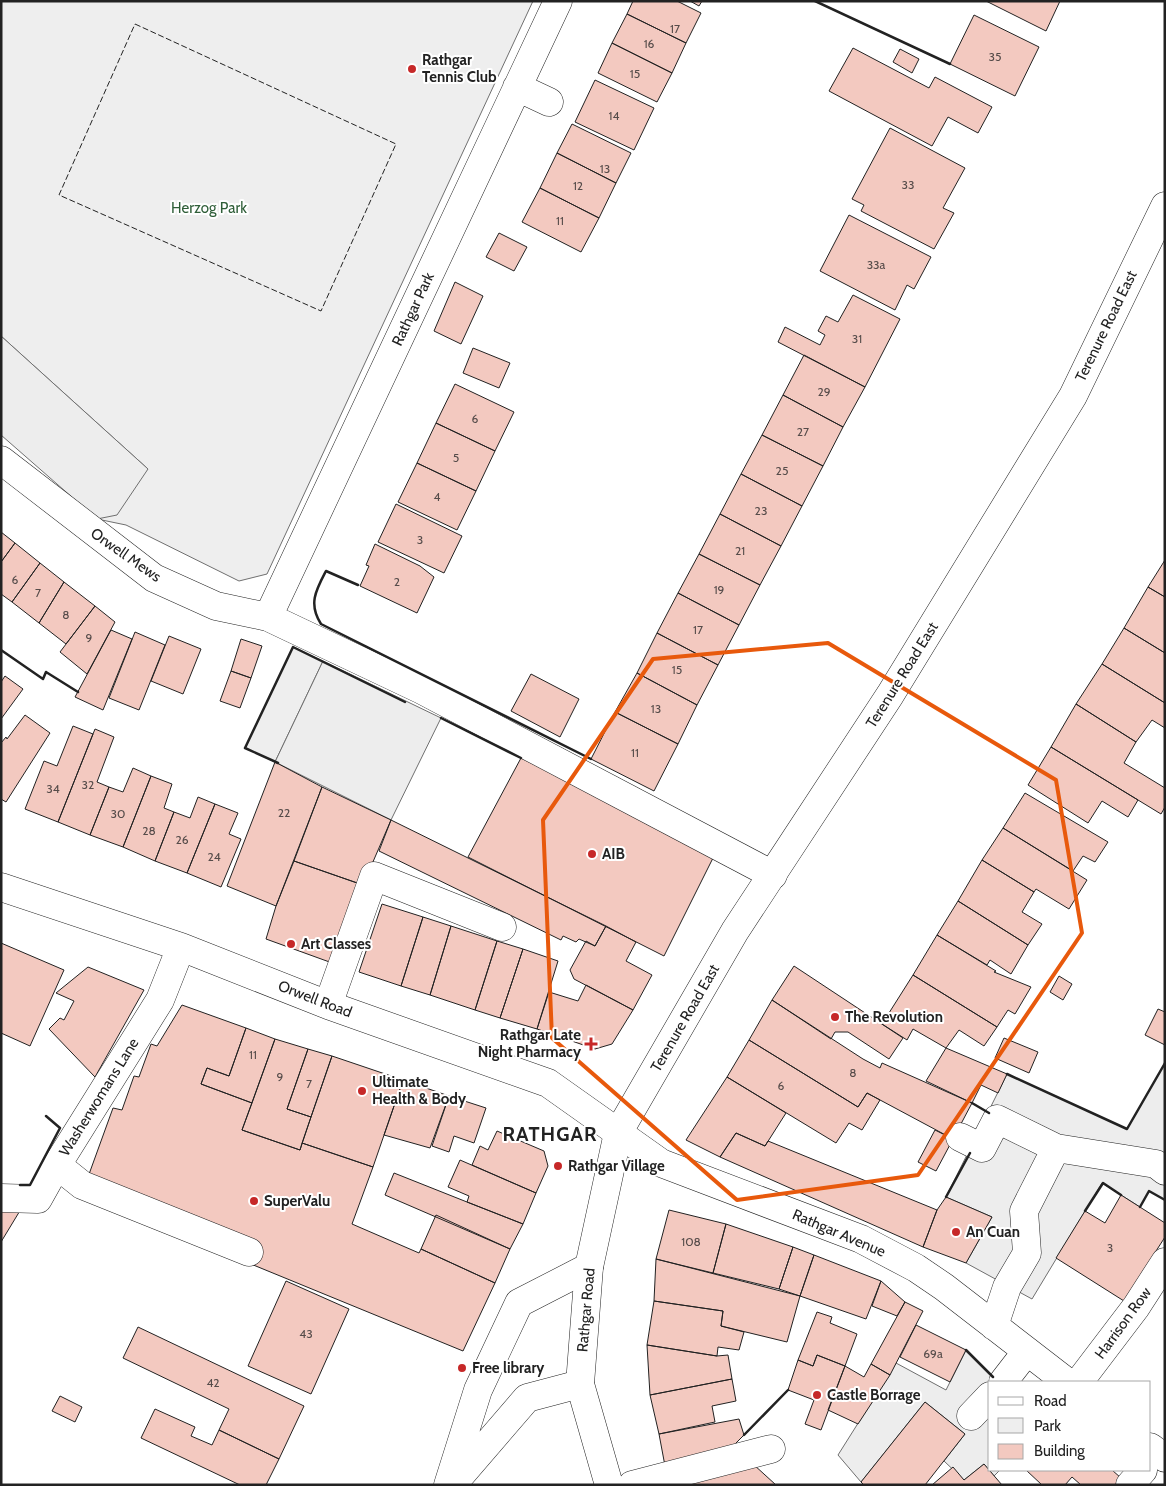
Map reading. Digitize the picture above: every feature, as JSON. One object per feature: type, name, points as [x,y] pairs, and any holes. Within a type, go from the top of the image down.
[{"type":"street","name":"Rathgar Park","points":[[268,617],[558,1]]},
{"type":"street","points":[[517,87],[549,102]]},
{"type":"street","name":"Terenure Road East","points":[[618,1133],[736,931],[890,696],[1073,396],[1165,206]]},
{"type":"street","name":"Orwell Mews","points":[[1,460],[154,578],[216,606],[268,617],[422,690],[772,875]]},
{"type":"street","points":[[328,1005],[374,876],[502,927]]},
{"type":"street","name":"Orwell Road","points":[[1,888],[181,946],[328,1005],[548,1083],[618,1133]]},
{"type":"street","name":"Washerwomans Lane","points":[[181,946],[160,1000],[57,1165],[82,1184],[249,1252]]},
{"type":"street","points":[[960,1137],[982,1148],[997,1118],[1056,1148],[1156,1164],[1165,1171]]},
{"type":"street","name":"Rathgar Road","points":[[609,1485],[580,1384],[589,1267],[618,1133]]},
{"type":"street","name":"Rathgar Avenue","points":[[618,1133],[661,1163],[861,1239],[916,1268],[1066,1381]]},
{"type":"street","points":[[994,1326],[1007,1287],[1027,1253],[1024,1211],[1056,1148]]},
{"type":"street","points":[[1,1198],[38,1199],[57,1165]]},
{"type":"street","name":"Harrison Row","points":[[1080,1381],[1136,1307],[1165,1262]]},
{"type":"street","points":[[448,1485],[478,1390],[519,1303],[589,1267]]},
{"type":"street","points":[[1003,1381],[1027,1352]]},
{"type":"street","points":[[452,1485],[527,1398],[580,1384]]},
{"type":"street","points":[[971,1416],[988,1398]]},
{"type":"street","points":[[632,1485],[771,1449]]},
{"type":"street","points":[[1130,1485],[1142,1471]]},
{"type":"highlighted area","points":[[828,643],[1056,780],[1082,933],[918,1175],[737,1200],[552,1038],[543,820],[653,659]]},
{"type":"green space","name":"Herzog Park","points":[[1,1],[533,1],[267,574],[239,581],[126,525],[97,519],[148,469],[1,336]]},
{"type":"green space","points":[[293,647],[323,661],[275,762],[245,748]]},
{"type":"shaded area","points":[[1,336],[148,469],[117,515],[97,519],[1,435]]},
{"type":"shaded area","points":[[323,661],[441,718],[391,820],[275,762]]},
{"type":"shaded area","points":[[1165,1063],[1165,1200],[1149,1191],[1140,1207],[1102,1183],[1032,1299],[966,1263],[992,1217],[946,1197],[1007,1074],[1127,1129]]},
{"type":"shaded area","points":[[966,1350],[997,1381],[988,1381],[988,1469],[984,1464],[964,1480],[944,1461],[965,1434],[925,1402],[861,1482],[838,1455],[896,1363],[946,1390]]},
{"type":"shaded area","points":[[990,1471],[999,1471],[994,1476]]},
{"type":"building","points":[[633,1],[677,1],[701,13],[686,43],[627,14]]},
{"type":"building","points":[[690,1],[702,1],[699,6]]},
{"type":"building","points":[[986,1],[1060,1],[1046,31]]},
{"type":"building","points":[[627,14],[686,43],[672,73],[612,43]]},
{"type":"building","points":[[974,15],[1039,47],[1015,96],[950,64]]},
{"type":"building","points":[[612,43],[672,73],[657,102],[598,73]]},
{"type":"building","points":[[853,48],[929,88],[935,77],[992,107],[978,133],[948,117],[932,146],[829,91]]},
{"type":"building","points":[[900,49],[919,59],[912,73],[893,62]]},
{"type":"building","points":[[595,80],[654,108],[634,150],[575,122]]},
{"type":"building","points":[[572,124],[631,153],[616,183],[557,153]]},
{"type":"building","points":[[890,128],[965,168],[943,208],[954,213],[934,249],[861,211],[864,205],[852,199]]},
{"type":"building","points":[[557,153],[616,183],[599,218],[540,188]]},
{"type":"building","points":[[540,188],[599,218],[581,252],[522,222]]},
{"type":"building","points":[[849,215],[931,257],[914,289],[907,285],[895,310],[820,271]]},
{"type":"building","points":[[499,233],[527,247],[514,271],[486,257]]},
{"type":"building","points":[[455,282],[483,296],[461,344],[434,331]]},
{"type":"building","points":[[853,295],[900,319],[865,387],[778,342],[785,327],[820,345],[825,335],[818,331],[826,316],[838,322]]},
{"type":"building","points":[[473,348],[510,363],[499,388],[463,373]]},
{"type":"building","points":[[804,355],[865,387],[843,427],[783,395]]},
{"type":"building","points":[[455,384],[514,412],[495,451],[436,423]]},
{"type":"building","points":[[783,395],[843,427],[823,466],[762,435]]},
{"type":"building","points":[[436,423],[495,451],[476,491],[417,463]]},
{"type":"building","points":[[762,435],[823,466],[802,506],[741,474]]},
{"type":"building","points":[[417,463],[476,491],[457,530],[398,502]]},
{"type":"building","points":[[741,474],[802,506],[781,546],[720,514]]},
{"type":"building","points":[[396,504],[462,536],[444,573],[378,542]]},
{"type":"building","points":[[720,514],[781,546],[760,585],[699,554]]},
{"type":"building","points":[[1,532],[15,543],[1,562]]},
{"type":"building","points":[[15,543],[40,563],[12,602],[1,594],[1,562]]},
{"type":"building","points":[[375,544],[420,566],[434,577],[417,613],[360,586],[369,566],[366,565]]},
{"type":"building","points":[[699,554],[760,585],[739,625],[678,593]]},
{"type":"building","points":[[1165,560],[1165,597],[1148,587]]},
{"type":"building","points":[[40,563],[64,582],[39,623],[12,602]]},
{"type":"building","points":[[64,582],[95,606],[66,644],[39,623]]},
{"type":"building","points":[[1148,587],[1165,597],[1165,653],[1124,628]]},
{"type":"building","points":[[678,593],[739,625],[718,665],[657,633]]},
{"type":"building","points":[[95,606],[115,622],[87,674],[60,652]]},
{"type":"building","points":[[1124,628],[1165,653],[1165,703],[1102,664]]},
{"type":"building","points":[[111,630],[132,639],[103,710],[75,697]]},
{"type":"building","points":[[135,632],[165,645],[139,710],[109,698]]},
{"type":"building","points":[[657,633],[718,665],[697,705],[637,673]]},
{"type":"building","points":[[169,636],[201,649],[183,694],[151,681]]},
{"type":"building","points":[[241,639],[262,646],[251,678],[231,671]]},
{"type":"building","points":[[1102,664],[1165,703],[1165,728],[1152,720],[1136,742],[1076,704]]},
{"type":"building","points":[[231,671],[251,678],[240,708],[220,701]]},
{"type":"building","points":[[637,673],[697,705],[678,744],[615,712]]},
{"type":"building","points":[[531,674],[579,699],[560,737],[511,711]]},
{"type":"building","points":[[5,676],[23,689],[1,719],[1,682]]},
{"type":"building","points":[[1076,704],[1136,742],[1124,763],[1165,788],[1165,807],[1161,814],[1051,747]]},
{"type":"building","points":[[615,712],[678,744],[654,791],[591,759]]},
{"type":"building","points":[[25,715],[50,733],[6,802],[1,799],[1,743],[6,737],[7,739]]},
{"type":"building","points":[[73,726],[93,734],[58,822],[25,809],[44,761],[57,766]]},
{"type":"building","points":[[95,729],[114,737],[97,782],[109,787],[90,835],[58,822]]},
{"type":"building","points":[[1051,747],[1138,800],[1128,817],[1102,801],[1088,823],[1028,785]]},
{"type":"building","name":"AIB","points":[[521,758],[716,852],[664,956],[468,857]]},
{"type":"building","points":[[275,762],[322,787],[276,906],[227,886]]},
{"type":"building","points":[[133,768],[151,776],[123,847],[90,835],[109,787],[123,792]]},
{"type":"building","points":[[151,776],[172,784],[164,808],[174,812],[155,861],[123,847]]},
{"type":"building","points":[[322,787],[391,820],[363,885],[294,861]]},
{"type":"building","points":[[1025,793],[1108,842],[1095,862],[1083,856],[1073,871],[1003,828]]},
{"type":"building","points":[[198,797],[215,804],[187,873],[155,861],[174,812],[190,818]]},
{"type":"building","points":[[215,804],[238,813],[229,834],[241,839],[221,887],[187,873]]},
{"type":"building","points":[[391,820],[606,926],[595,946],[579,939],[576,942],[563,936],[561,940],[379,851]]},
{"type":"building","points":[[1003,828],[1087,880],[1069,909],[1036,889],[1034,892],[982,860]]},
{"type":"building","points":[[982,860],[1034,892],[1022,912],[1042,924],[1028,945],[958,901]]},
{"type":"building","points":[[294,861],[363,885],[335,964],[266,939],[276,906]]},
{"type":"building","points":[[958,901],[1028,945],[1011,974],[990,960],[987,965],[937,935]]},
{"type":"building","points":[[382,904],[423,917],[401,986],[359,972]]},
{"type":"building","points":[[423,917],[451,926],[430,995],[401,986]]},
{"type":"building","points":[[451,926],[497,941],[475,1010],[430,995]]},
{"type":"building","points":[[606,926],[636,942],[626,961],[652,975],[633,1010],[574,979],[570,970],[586,941],[595,946]]},
{"type":"building","points":[[937,935],[996,971],[994,972],[1031,987],[1015,1014],[1008,1010],[997,1027],[913,975]]},
{"type":"building","points":[[497,941],[523,949],[500,1018],[475,1010]]},
{"type":"building","points":[[1,943],[64,970],[30,1046],[1,1033]]},
{"type":"building","points":[[523,949],[558,961],[537,1029],[500,1018]]},
{"type":"building","name":"The Revolution","points":[[794,966],[903,1038],[889,1059],[848,1032],[835,1032],[831,1039],[772,1000]]},
{"type":"building","points":[[88,967],[144,990],[95,1077],[49,1029],[60,1018],[64,1020],[74,1001],[56,993]]},
{"type":"building","points":[[913,975],[997,1027],[984,1046],[959,1030],[946,1048],[913,1029],[907,1040],[882,1024]]},
{"type":"building","points":[[1059,976],[1072,984],[1063,1000],[1050,992]]},
{"type":"building","points":[[586,985],[633,1010],[612,1044],[595,1049],[537,1029],[549,992],[578,1001]]},
{"type":"building","points":[[772,1000],[880,1068],[882,1063],[972,1103],[953,1139],[867,1093],[858,1107],[749,1040]]},
{"type":"building","name":"SuperValu","points":[[182,1005],[246,1028],[229,1076],[207,1068],[201,1084],[252,1103],[242,1130],[300,1150],[302,1143],[373,1167],[352,1224],[419,1253],[421,1249],[495,1283],[463,1351],[246,1262],[88,1177],[113,1108],[122,1110],[134,1076],[139,1077],[151,1044],[157,1046]]},
{"type":"building","points":[[1158,1009],[1165,1012],[1165,1045],[1145,1035]]},
{"type":"building","points":[[246,1028],[275,1039],[252,1103],[201,1084],[207,1068],[229,1076]]},
{"type":"building","points":[[1004,1038],[1038,1052],[1029,1073],[995,1058]]},
{"type":"building","points":[[275,1039],[308,1049],[287,1109],[311,1117],[300,1150],[242,1130]]},
{"type":"building","points":[[749,1040],[858,1107],[867,1093],[880,1100],[862,1130],[849,1123],[836,1143],[727,1077]]},
{"type":"building","points":[[946,1048],[1007,1074],[998,1093],[981,1085],[972,1103],[926,1081]]},
{"type":"building","points":[[308,1049],[332,1056],[311,1117],[287,1109]]},
{"type":"building","points":[[332,1056],[403,1080],[373,1167],[302,1143]]},
{"type":"building","points":[[727,1077],[786,1113],[765,1146],[736,1133],[720,1157],[686,1140]]},
{"type":"building","points":[[403,1080],[449,1096],[430,1148],[384,1135]]},
{"type":"building","points":[[449,1096],[486,1108],[474,1143],[454,1136],[449,1152],[432,1146]]},
{"type":"building","points":[[935,1130],[953,1139],[936,1171],[918,1162]]},
{"type":"building","points":[[497,1131],[544,1151],[548,1166],[536,1193],[472,1165],[480,1146],[488,1150]]},
{"type":"building","points":[[736,1133],[765,1146],[768,1141],[937,1210],[923,1247],[720,1157]]},
{"type":"building","points":[[460,1160],[536,1193],[523,1224],[467,1202],[469,1196],[448,1187]]},
{"type":"building","points":[[394,1173],[523,1224],[510,1249],[385,1195]]},
{"type":"building","points":[[1121,1195],[1165,1223],[1165,1237],[1124,1301],[1056,1258],[1085,1211],[1105,1223]]},
{"type":"building","name":"An Cuan","points":[[946,1197],[992,1217],[966,1263],[923,1247],[937,1210]]},
{"type":"building","points":[[21,1209],[1,1242],[1,1210]]},
{"type":"building","points":[[669,1210],[726,1224],[713,1273],[656,1259]]},
{"type":"building","points":[[436,1215],[510,1249],[495,1283],[421,1249]]},
{"type":"building","points":[[726,1224],[793,1247],[779,1289],[713,1273]]},
{"type":"building","points":[[793,1247],[814,1255],[800,1296],[779,1289]]},
{"type":"building","points":[[814,1255],[881,1281],[866,1319],[800,1296]]},
{"type":"building","points":[[656,1259],[800,1296],[787,1342],[721,1326],[723,1311],[654,1301]]},
{"type":"building","points":[[286,1281],[349,1309],[311,1394],[248,1366]]},
{"type":"building","points":[[881,1281],[905,1302],[897,1316],[872,1306]]},
{"type":"building","points":[[654,1301],[723,1311],[721,1326],[744,1332],[739,1350],[718,1347],[717,1356],[647,1345]]},
{"type":"building","points":[[905,1302],[923,1311],[890,1375],[871,1364]]},
{"type":"building","points":[[817,1312],[832,1317],[830,1323],[857,1334],[845,1366],[817,1355],[813,1366],[798,1360]]},
{"type":"building","points":[[916,1325],[966,1350],[950,1382],[900,1357]]},
{"type":"building","points":[[138,1327],[304,1406],[279,1459],[219,1430],[229,1409],[123,1358]]},
{"type":"building","points":[[647,1345],[717,1356],[728,1355],[732,1379],[650,1395]]},
{"type":"building","name":"Castle Borrage","points":[[817,1355],[845,1366],[821,1430],[805,1424],[814,1400],[788,1390],[798,1360],[813,1366]]},
{"type":"building","points":[[871,1364],[890,1375],[858,1424],[828,1410],[845,1366],[864,1377]]},
{"type":"building","points":[[732,1379],[736,1401],[712,1406],[715,1422],[659,1434],[650,1395]]},
{"type":"building","points":[[60,1396],[82,1407],[75,1422],[52,1411]]},
{"type":"building","points":[[925,1402],[965,1434],[925,1485],[864,1485],[861,1482]]},
{"type":"building","points":[[155,1409],[195,1427],[191,1436],[212,1445],[219,1430],[279,1459],[266,1485],[240,1485],[141,1438]]},
{"type":"building","points":[[739,1419],[744,1435],[725,1454],[665,1466],[659,1434]]},
{"type":"building","points":[[753,1464],[776,1485],[680,1485]]},
{"type":"building","points":[[984,1464],[988,1471],[1002,1485],[932,1485],[953,1467],[964,1480]]},
{"type":"building","points":[[1027,1471],[1113,1471],[1121,1478],[1115,1485],[1081,1485],[1072,1477],[1065,1485],[1042,1485]]},
{"type":"fence","points":[[135,24],[396,144],[321,311],[59,195],[135,24]]},
{"type":"wall","points":[[815,1],[950,64]]},
{"type":"wall","points":[[358,585],[326,571],[319,584],[314,603],[317,617],[321,624],[591,759]]},
{"type":"wall","points":[[278,763],[245,748],[293,647],[405,702]]},
{"type":"wall","points":[[1,650],[43,679],[46,672],[78,692]]},
{"type":"wall","points":[[441,718],[521,758]]},
{"type":"wall","points":[[1007,1074],[1127,1129],[1165,1063]]},
{"type":"wall","points":[[972,1103],[989,1113]]},
{"type":"wall","points":[[20,1185],[30,1185],[60,1128],[46,1116]]},
{"type":"wall","points":[[946,1197],[970,1153]]},
{"type":"wall","points":[[1085,1211],[1103,1183],[1121,1195]]},
{"type":"wall","points":[[1140,1207],[1149,1191],[1165,1200]]},
{"type":"wall","points":[[966,1350],[993,1377]]},
{"type":"wall","points":[[744,1435],[788,1390]]},
{"type":"place","name":"Rathgar Tennis Club","points":[[412,69]]},
{"type":"place","name":"AIB","points":[[592,854]]},
{"type":"place","name":"Art Classes","points":[[291,944]]},
{"type":"place","name":"The Revolution","points":[[835,1017]]},
{"type":"place","name":"Rathgar Late Night Pharmacy","points":[[591,1044]]},
{"type":"place","name":"Ultimate Health & Body","points":[[362,1091]]},
{"type":"place","name":"Rathgar Village","points":[[558,1166]]},
{"type":"place","name":"SuperValu","points":[[254,1201]]},
{"type":"place","name":"An Cuan","points":[[956,1232]]},
{"type":"place","name":"Free library","points":[[462,1368]]},
{"type":"place","name":"Castle Borrage","points":[[817,1395]]},
{"type":"district","name":"RATHGAR","points":[[550,1134]]}]
